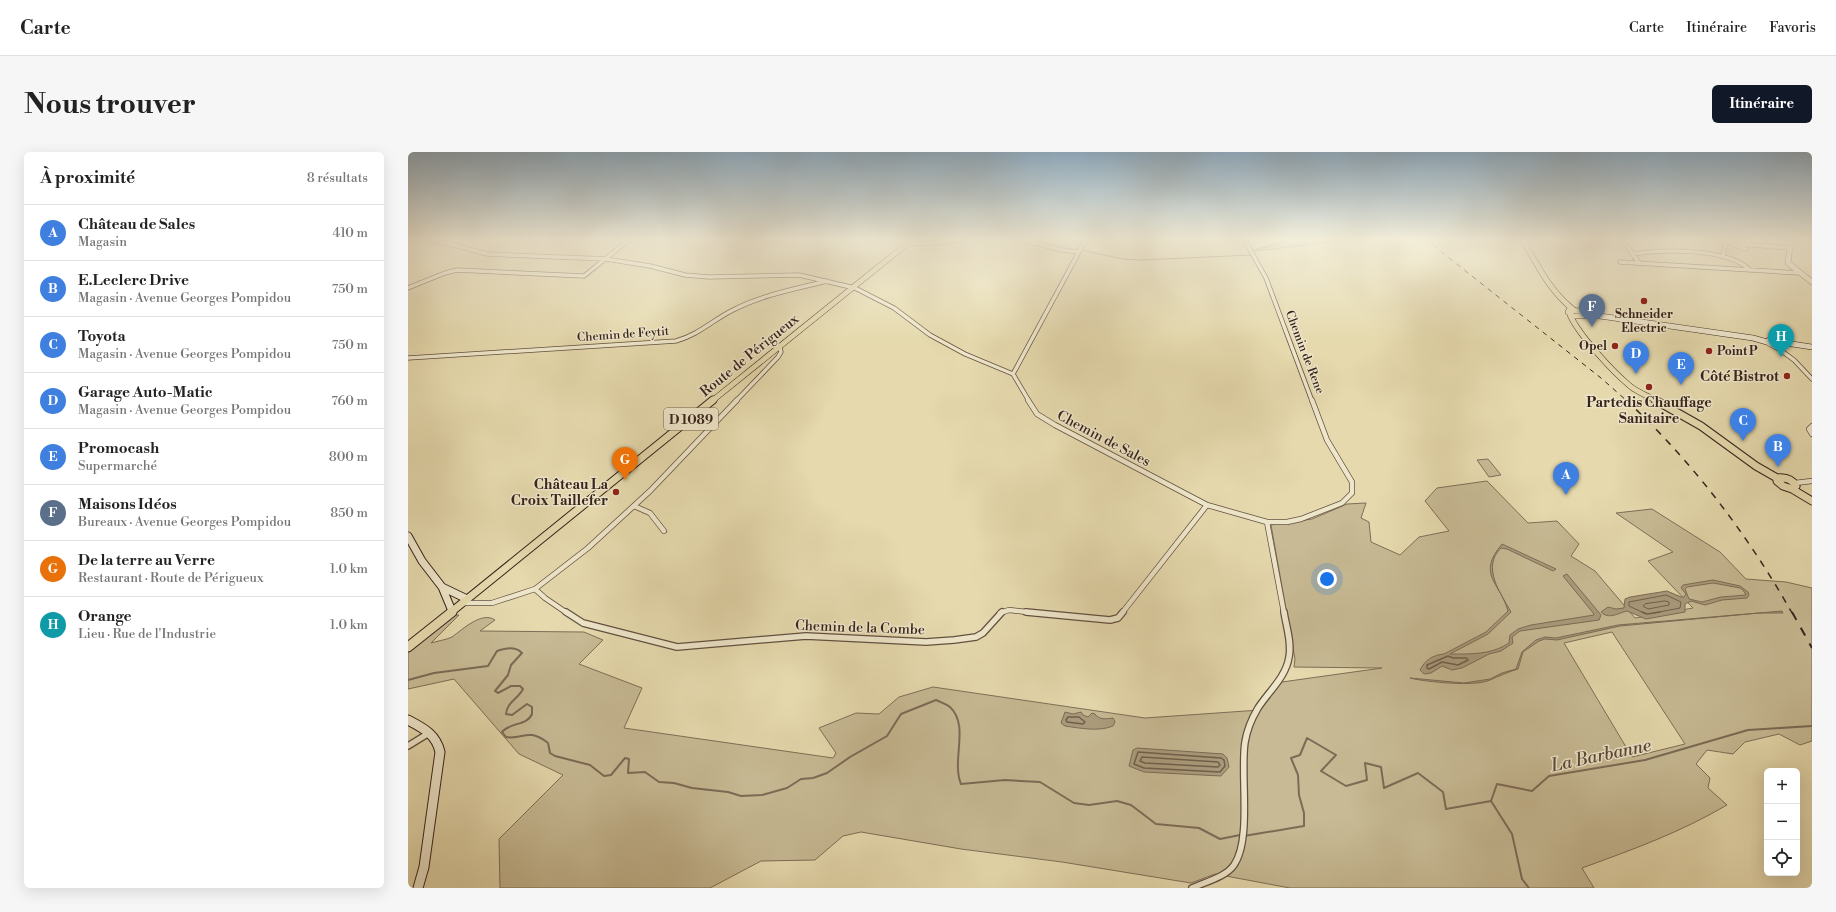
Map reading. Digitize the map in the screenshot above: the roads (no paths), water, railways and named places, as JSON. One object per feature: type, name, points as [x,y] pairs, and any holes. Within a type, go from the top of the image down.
[{"type":"main road","name":"Route de Périgueux","points":[[452,612],[871,273]]},
{"type":"main road","points":[[1542,273],[1569,313],[1574,324],[1612,369],[1631,387],[1701,426],[1756,466],[1777,478],[1776,481],[1780,485],[1793,486],[1812,501]]},
{"type":"main road","points":[[1546,280],[1567,306],[1582,315]]},
{"type":"main road","points":[[1569,313],[1574,310]]},
{"type":"main road","points":[[1569,313],[1582,315]]},
{"type":"main road","points":[[1574,324],[1582,315]]},
{"type":"main road","name":"D 1089","points":[[409,645],[452,612]]},
{"type":"street","points":[[408,288],[444,273]]},
{"type":"street","points":[[528,273],[584,276],[587,273]]},
{"type":"street","points":[[679,273],[709,277],[799,276],[853,288],[882,301],[930,335],[964,354],[1014,374],[1068,273]]},
{"type":"street","name":"Chemin de Rene","points":[[1263,273],[1328,440],[1346,473]]},
{"type":"street","points":[[1801,273],[1809,278],[1812,282]]},
{"type":"street","name":"Chemin de Feytit","points":[[408,358],[676,341],[702,330],[727,313],[752,301],[827,281]]},
{"type":"street","points":[[1582,315],[1593,314],[1729,334],[1780,345],[1812,347]]},
{"type":"street","points":[[1780,345],[1812,379]]},
{"type":"street","points":[[442,587],[465,601],[490,605],[500,603],[535,589],[588,548],[634,506],[778,357],[781,352],[780,347]]},
{"type":"street","name":"Chemin de Sales","points":[[1014,374],[1024,396],[1037,414],[1055,425],[1207,505],[1267,522],[1287,522],[1301,519],[1342,503],[1350,498],[1353,488],[1346,473]]},
{"type":"street","points":[[1812,426],[1809,429],[1812,434]]},
{"type":"street","points":[[1793,486],[1812,481]]},
{"type":"street","name":"Chemin de la Combe","points":[[535,589],[545,598],[583,623],[677,647],[806,636],[926,642],[954,640],[976,637],[983,633],[1001,612],[1009,610],[1110,620],[1118,618],[1207,505]]},
{"type":"street","points":[[634,506],[648,511],[654,516],[664,531]]},
{"type":"street","points":[[1192,888],[1215,878],[1234,865],[1241,848],[1245,743],[1248,731],[1258,709],[1283,675],[1291,658],[1267,522]]},
{"type":"street","points":[[408,536],[422,561],[442,587],[452,612]]},
{"type":"street","points":[[408,720],[431,732],[439,744],[440,752],[424,867],[418,888]]},
{"type":"street","points":[[408,746],[431,732]]},
{"type":"water","points":[[1502,544],[1556,569],[1553,571],[1507,549],[1501,548],[1495,555],[1493,572],[1498,589],[1511,612],[1488,634],[1450,654],[1488,652],[1509,643],[1510,635],[1518,629],[1531,625],[1594,615],[1563,576],[1567,574],[1601,615],[1599,620],[1520,631],[1512,637],[1513,643],[1501,651],[1489,654],[1462,668],[1452,670],[1442,666],[1431,673],[1424,674],[1420,670],[1424,663],[1486,632],[1508,611],[1492,578],[1490,571],[1494,555]]},
{"type":"water","points":[[1713,580],[1740,586],[1748,592],[1749,595],[1747,598],[1722,600],[1705,605],[1691,601],[1685,604],[1685,612],[1646,619],[1627,611],[1610,616],[1607,616],[1601,612],[1608,607],[1616,609],[1624,608],[1625,599],[1630,597],[1667,591],[1684,597],[1686,594],[1681,588],[1683,585]],"holes":[[[1713,583],[1740,588],[1746,595],[1721,597],[1702,602],[1689,599],[1685,589],[1687,587]]]},
{"type":"water","points":[[1782,611],[1783,613],[1759,613],[1620,626],[1557,640],[1545,639],[1539,641],[1523,652],[1518,669],[1483,682],[1464,683],[1490,679],[1502,673],[1516,669],[1522,652],[1536,640],[1545,637],[1556,638],[1618,625]]},
{"type":"water","points":[[1410,678],[1464,683],[1451,683]]},
{"type":"water","points":[[1065,712],[1073,714],[1081,712],[1083,715],[1088,717],[1092,713],[1105,719],[1113,718],[1115,722],[1113,726],[1102,729],[1065,726],[1061,723]]},
{"type":"water","points":[[1137,748],[1223,754],[1227,758],[1229,767],[1221,776],[1144,772],[1129,766],[1133,750]]},
{"type":"waterway","name":"La Barbanne","points":[[408,680],[434,673],[488,666],[497,651],[507,648],[516,649],[522,653],[511,665],[508,675],[495,691],[498,693],[511,686],[520,686],[523,689],[510,703],[506,714],[512,715],[527,704],[532,707],[532,714],[530,718],[505,729],[502,732],[506,737],[530,735],[541,738],[548,743],[550,753],[555,756],[590,765],[604,776],[611,775],[625,758],[629,759],[628,773],[645,772],[659,782],[674,783],[692,788],[728,792],[741,796],[762,795],[787,788],[801,779],[813,778],[827,773],[850,757],[887,736],[901,714],[936,700],[950,707],[956,715],[959,724],[958,775],[961,784],[1005,780],[1040,782],[1074,803],[1089,805],[1117,801],[1131,805],[1156,824],[1199,828],[1220,839],[1240,835]]},
{"type":"waterway","name":"La Barbanne","points":[[1491,801],[1497,784],[1532,791],[1549,776],[1645,760],[1748,730],[1812,726]]},
{"type":"waterway","name":"La Barbanne","points":[[1244,836],[1304,826],[1304,813],[1299,795],[1298,775],[1291,758],[1300,755],[1307,738],[1336,755],[1321,771],[1346,786],[1367,780],[1365,763],[1381,767],[1384,788],[1418,773],[1443,792],[1446,809],[1491,801]]},
{"type":"waterway","points":[[1491,801],[1512,834],[1522,879],[1529,888]]},
{"type":"railway","points":[[1468,273],[1601,378],[1627,401]]},
{"type":"railway","points":[[1626,400],[1674,448],[1717,500],[1757,555],[1792,613]]},
{"type":"railway","points":[[1792,612],[1812,648]]},
{"type":"place","name":"Schneider Electric","points":[[1644,301]]},
{"type":"place","name":"Maisons Idéos","points":[[1592,327]]},
{"type":"place","name":"Opel","points":[[1615,346]]},
{"type":"place","name":"Point P","points":[[1709,351]]},
{"type":"place","name":"Orange","points":[[1781,357]]},
{"type":"place","name":"Garage Auto-Matic","points":[[1636,374]]},
{"type":"place","name":"Côté Bistrot","points":[[1787,376]]},
{"type":"place","name":"Promocash","points":[[1681,385]]},
{"type":"place","name":"Partedis Chauffage Sanitaire","points":[[1649,387]]},
{"type":"place","name":"Toyota","points":[[1743,441]]},
{"type":"place","name":"E.Leclerc Drive","points":[[1778,467]]},
{"type":"place","name":"De la terre au Verre","points":[[625,480]]},
{"type":"place","name":"Château La Croix Taillefer","points":[[616,492]]},
{"type":"place","name":"Château de Sales","points":[[1566,495]]}]
